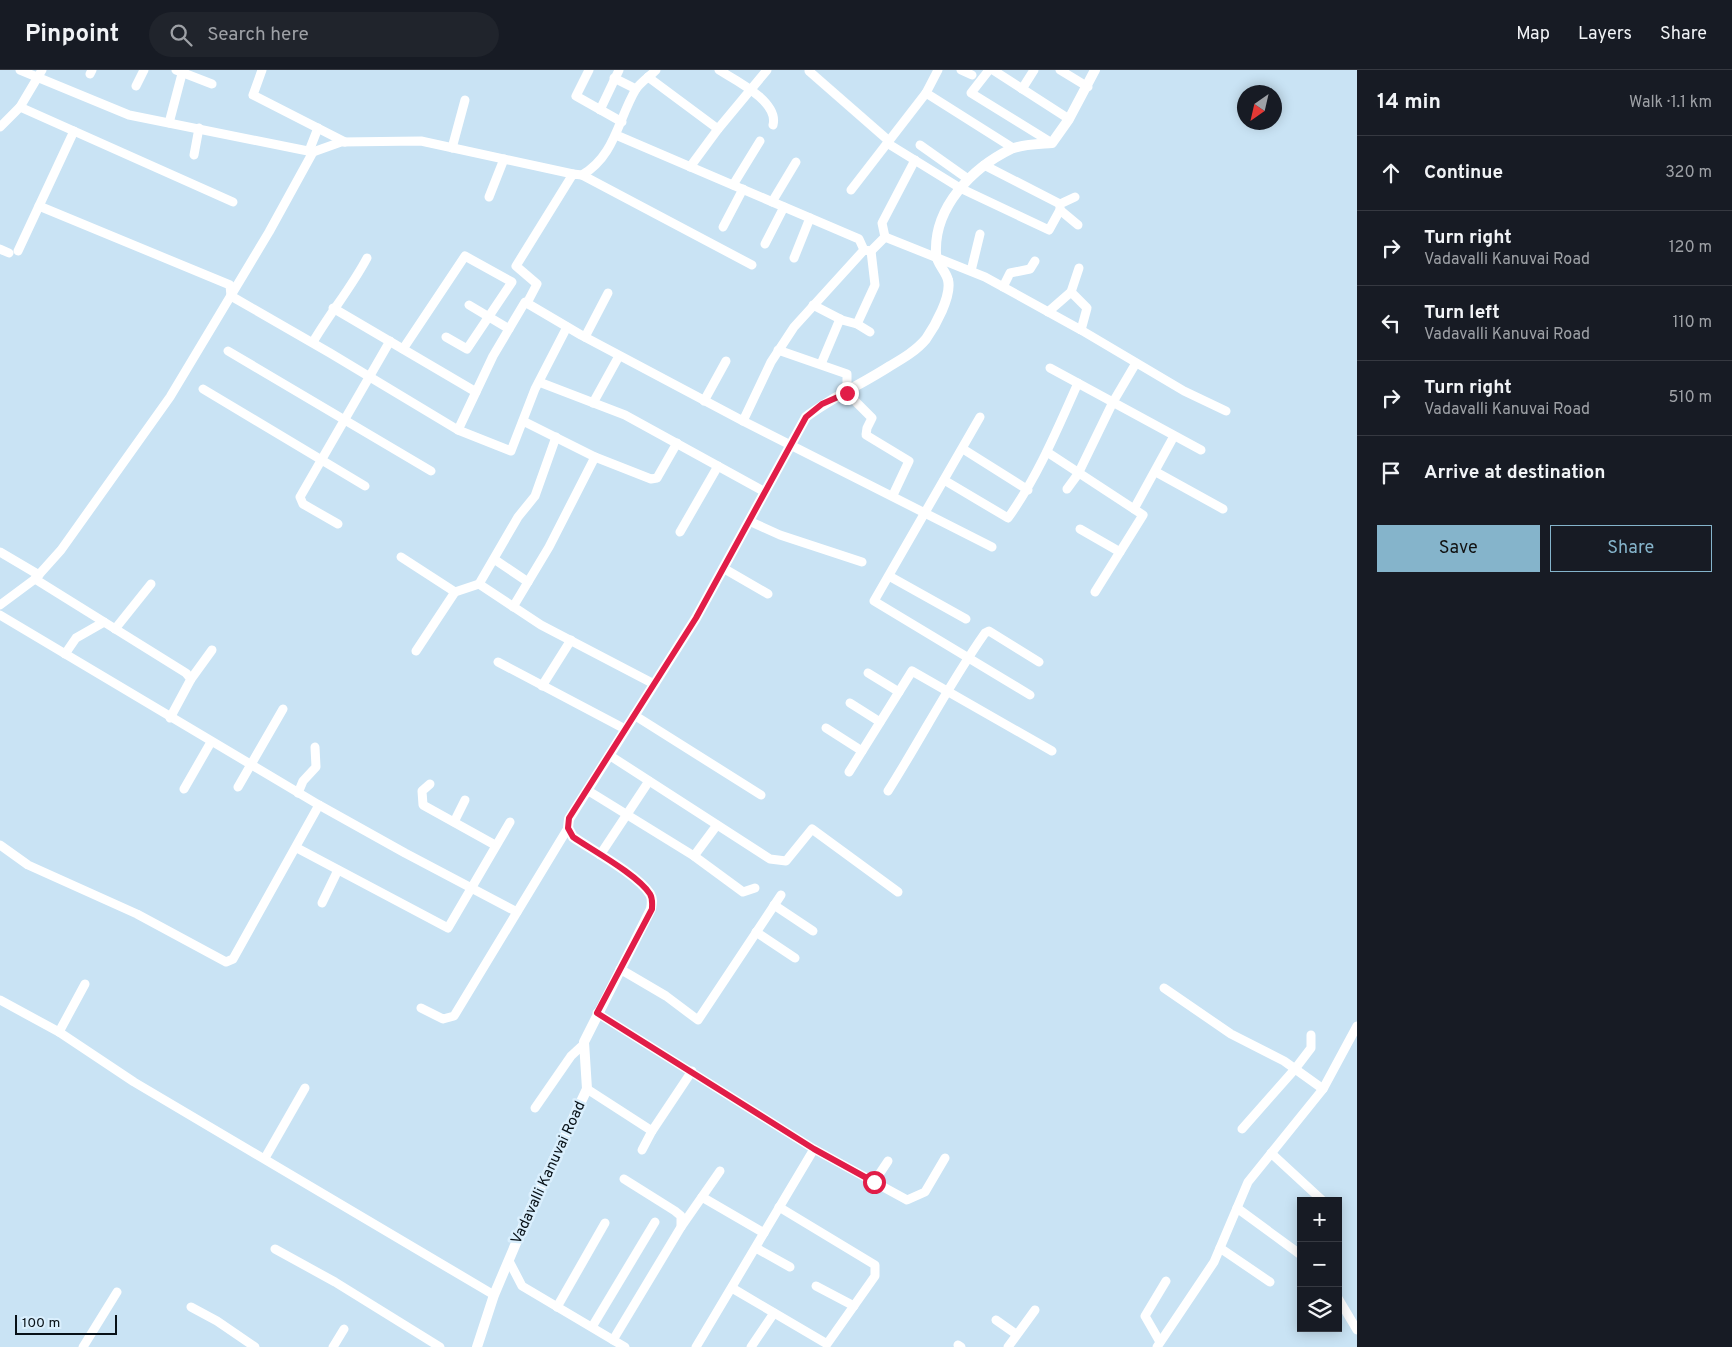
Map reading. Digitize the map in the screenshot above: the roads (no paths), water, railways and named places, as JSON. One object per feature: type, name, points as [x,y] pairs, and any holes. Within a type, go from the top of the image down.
[{"type":"street","points":[[20,70],[40,74],[130,115],[311,151],[345,142],[421,141],[578,174],[752,265]]},
{"type":"street","points":[[136,86],[144,70]]},
{"type":"street","points":[[262,70],[253,95],[345,142]]},
{"type":"street","points":[[589,70],[576,96],[622,122]]},
{"type":"street","points":[[458,430],[509,329],[525,302],[527,303],[537,284],[516,266],[578,174],[602,159],[616,135],[636,89],[656,70]]},
{"type":"street","points":[[719,70],[750,90],[771,108],[775,118],[773,126]]},
{"type":"street","points":[[690,167],[718,129],[767,70]]},
{"type":"street","points":[[809,70],[888,142],[960,188],[1049,230],[1060,207],[1075,196]]},
{"type":"street","points":[[851,190],[926,93],[938,70]]},
{"type":"street","points":[[961,70],[972,75]]},
{"type":"street","points":[[989,70],[971,93],[1052,143]]},
{"type":"street","points":[[993,70],[1069,119]]},
{"type":"street","points":[[1022,89],[1034,70]]},
{"type":"street","points":[[1060,70],[1088,87]]},
{"type":"street","points":[[422,1008],[443,1019],[454,1016],[568,828],[569,818],[696,618],[806,417],[822,404],[847,393],[909,354],[926,339],[947,300],[948,281],[935,255],[938,225],[954,196],[984,165],[1013,148],[1052,143],[1088,87],[1095,70]]},
{"type":"street","points":[[170,123],[180,71],[212,84]]},
{"type":"street","points":[[0,127],[20,107],[40,74]]},
{"type":"street","points":[[600,110],[617,74],[636,89]]},
{"type":"street","points":[[648,77],[718,129]]},
{"type":"street","points":[[926,93],[1013,148]]},
{"type":"street","points":[[452,148],[465,100]]},
{"type":"street","points":[[20,107],[233,202]]},
{"type":"street","points":[[194,155],[199,128]]},
{"type":"street","points":[[0,605],[37,577],[61,550],[170,397],[231,296],[311,151],[318,128]]},
{"type":"street","points":[[0,249],[14,252],[39,206],[74,131]]},
{"type":"street","points":[[616,135],[859,239],[867,250],[875,285],[857,324]]},
{"type":"street","points":[[733,185],[760,141]]},
{"type":"street","points":[[920,145],[968,180]]},
{"type":"street","points":[[489,197],[504,159]]},
{"type":"street","points":[[885,237],[882,223],[915,160]]},
{"type":"street","points":[[772,202],[796,162]]},
{"type":"street","points":[[984,165],[1060,207],[1078,225]]},
{"type":"street","points":[[723,227],[743,189]]},
{"type":"street","points":[[39,206],[230,285],[231,296]]},
{"type":"street","points":[[765,244],[784,207]]},
{"type":"street","points":[[794,258],[810,218]]},
{"type":"street","points":[[971,271],[980,234]]},
{"type":"street","points":[[743,421],[771,362],[794,327],[867,250],[885,237]]},
{"type":"street","points":[[885,237],[935,255],[1003,287],[1081,330],[1184,391],[1226,412]]},
{"type":"street","points":[[403,349],[466,256],[512,282],[467,349],[446,337]]},
{"type":"street","points":[[313,342],[333,308],[352,286],[367,258]]},
{"type":"street","points":[[1003,287],[1010,273],[1030,268],[1035,261]]},
{"type":"street","points":[[1048,312],[1071,292],[1079,268]]},
{"type":"street","points":[[1071,292],[1087,308],[1081,330]]},
{"type":"street","points":[[585,337],[608,293]]},
{"type":"street","points":[[231,296],[313,342],[458,430],[511,451],[539,382],[567,327]]},
{"type":"street","points":[[527,303],[619,356],[704,401],[992,547]]},
{"type":"street","points":[[469,305],[509,329]]},
{"type":"street","points":[[813,305],[840,320],[857,324],[870,332]]},
{"type":"street","points":[[333,308],[476,392]]},
{"type":"street","points":[[821,364],[840,320]]},
{"type":"street","points":[[338,524],[300,501],[390,341]]},
{"type":"street","points":[[778,350],[847,374],[847,393],[872,418],[866,435],[909,461],[892,495]]},
{"type":"street","points":[[228,351],[431,471]]},
{"type":"street","points":[[593,403],[619,356]]},
{"type":"street","points":[[704,401],[726,361]]},
{"type":"street","points":[[1067,489],[1078,474],[1113,402],[1136,363]]},
{"type":"street","points":[[1050,368],[1201,450]]},
{"type":"street","points":[[539,382],[625,415],[765,492]]},
{"type":"street","points":[[944,480],[1008,518],[1028,490],[1078,383]]},
{"type":"street","points":[[203,389],[365,486]]},
{"type":"street","points":[[980,418],[874,601],[1030,695]]},
{"type":"street","points":[[523,421],[595,457],[651,479],[657,478],[677,443]]},
{"type":"street","points":[[1134,509],[1156,472],[1174,436]]},
{"type":"street","points":[[416,652],[455,592],[480,584],[518,517],[535,496],[556,437]]},
{"type":"street","points":[[963,449],[1028,490]]},
{"type":"street","points":[[1047,452],[1143,515],[1095,592]]},
{"type":"street","points":[[513,607],[549,547],[595,457]]},
{"type":"street","points":[[680,532],[718,466]]},
{"type":"street","points":[[1156,472],[1224,509]]},
{"type":"street","points":[[749,521],[780,535],[862,562]]},
{"type":"street","points":[[1080,529],[1120,552]]},
{"type":"street","points":[[0,552],[104,622],[186,673],[191,679]]},
{"type":"street","points":[[401,557],[455,592]]},
{"type":"street","points":[[494,560],[528,582]]},
{"type":"street","points":[[723,568],[768,594]]},
{"type":"street","points":[[889,576],[966,619]]},
{"type":"street","points":[[116,629],[151,584]]},
{"type":"street","points":[[480,584],[513,607],[654,684]]},
{"type":"street","points":[[0,615],[298,793],[517,912]]},
{"type":"street","points":[[65,654],[76,638],[104,622]]},
{"type":"street","points":[[888,791],[921,739],[947,691],[985,633],[989,631],[1040,662]]},
{"type":"street","points":[[542,686],[571,640]]},
{"type":"street","points":[[170,718],[191,679],[212,650]]},
{"type":"street","points":[[498,662],[625,729]]},
{"type":"street","points":[[848,772],[912,671],[1052,750]]},
{"type":"street","points":[[868,673],[899,692]]},
{"type":"street","points":[[850,702],[880,722]]},
{"type":"street","points":[[238,787],[282,709]]},
{"type":"street","points":[[634,715],[761,795]]},
{"type":"street","points":[[826,728],[862,751]]},
{"type":"street","points":[[184,789],[211,742]]},
{"type":"street","points":[[298,793],[303,781],[316,767],[315,747]]},
{"type":"street","points":[[609,755],[770,859],[786,861],[812,829],[898,892]]},
{"type":"street","points":[[600,855],[649,781]]},
{"type":"street","points":[[430,784],[422,792],[423,805],[495,845]]},
{"type":"street","points":[[587,790],[694,856],[743,892],[755,888]]},
{"type":"street","points":[[454,822],[465,800]]},
{"type":"street","points":[[0,845],[28,865],[137,914],[226,962],[233,959],[297,848],[319,805]]},
{"type":"street","points":[[297,848],[448,928],[510,822]]},
{"type":"street","points":[[694,856],[717,825]]},
{"type":"street","name":"Vadavalli Kanuvai Road","points":[[477,1347],[502,1275],[587,1089],[584,1044],[597,1013],[652,909],[653,901],[649,893],[636,879],[573,837],[568,828]]},
{"type":"street","points":[[322,903],[338,870]]},
{"type":"street","points":[[620,969],[666,996],[698,1020],[781,895]]},
{"type":"street","points":[[774,905],[813,931]]},
{"type":"street","points":[[756,932],[795,958]]},
{"type":"street","points":[[59,1032],[85,984]]},
{"type":"street","points":[[1164,988],[1232,1034],[1284,1061],[1323,1089]]},
{"type":"street","points":[[0,1000],[59,1032],[134,1082],[265,1158],[357,1216],[494,1295]]},
{"type":"street","points":[[597,1013],[814,1149],[907,1200],[925,1192],[945,1158]]},
{"type":"street","points":[[1159,1345],[1214,1262],[1248,1182],[1323,1089],[1357,1026]]},
{"type":"street","points":[[1242,1129],[1296,1069],[1312,1048],[1311,1034]]},
{"type":"street","points":[[534,1108],[571,1056],[584,1044]]},
{"type":"street","points":[[642,1150],[652,1131],[692,1071]]},
{"type":"street","points":[[265,1158],[305,1088]]},
{"type":"street","points":[[587,1089],[652,1131]]},
{"type":"street","points":[[696,1347],[814,1149]]},
{"type":"street","points":[[1271,1153],[1319,1197]]},
{"type":"street","points":[[874,1182],[888,1161]]},
{"type":"street","points":[[613,1340],[682,1227],[720,1171]]},
{"type":"street","points":[[624,1179],[681,1216],[682,1227]]},
{"type":"street","points":[[702,1197],[764,1233]]},
{"type":"street","points":[[732,1288],[827,1344],[875,1276],[875,1265],[779,1207]]},
{"type":"street","points":[[1237,1208],[1297,1252]]},
{"type":"street","points":[[592,1327],[655,1222]]},
{"type":"street","points":[[557,1307],[605,1223]]},
{"type":"street","points":[[756,1248],[790,1267]]},
{"type":"street","points":[[1220,1248],[1270,1282]]},
{"type":"street","points":[[275,1249],[335,1282],[440,1347]]},
{"type":"street","points":[[508,1261],[522,1286]]},
{"type":"street","points":[[502,1275],[625,1347]]},
{"type":"street","points":[[1159,1345],[1145,1316],[1166,1281]]},
{"type":"street","points":[[816,1286],[854,1306]]},
{"type":"street","points":[[83,1347],[117,1292]]},
{"type":"street","points":[[1342,1305],[1357,1330]]},
{"type":"street","points":[[191,1307],[217,1321],[255,1347]]},
{"type":"street","points":[[1008,1347],[1035,1310]]},
{"type":"street","points":[[751,1347],[774,1313]]},
{"type":"street","points":[[996,1320],[1016,1334]]},
{"type":"street","points":[[333,1347],[344,1329]]}]
